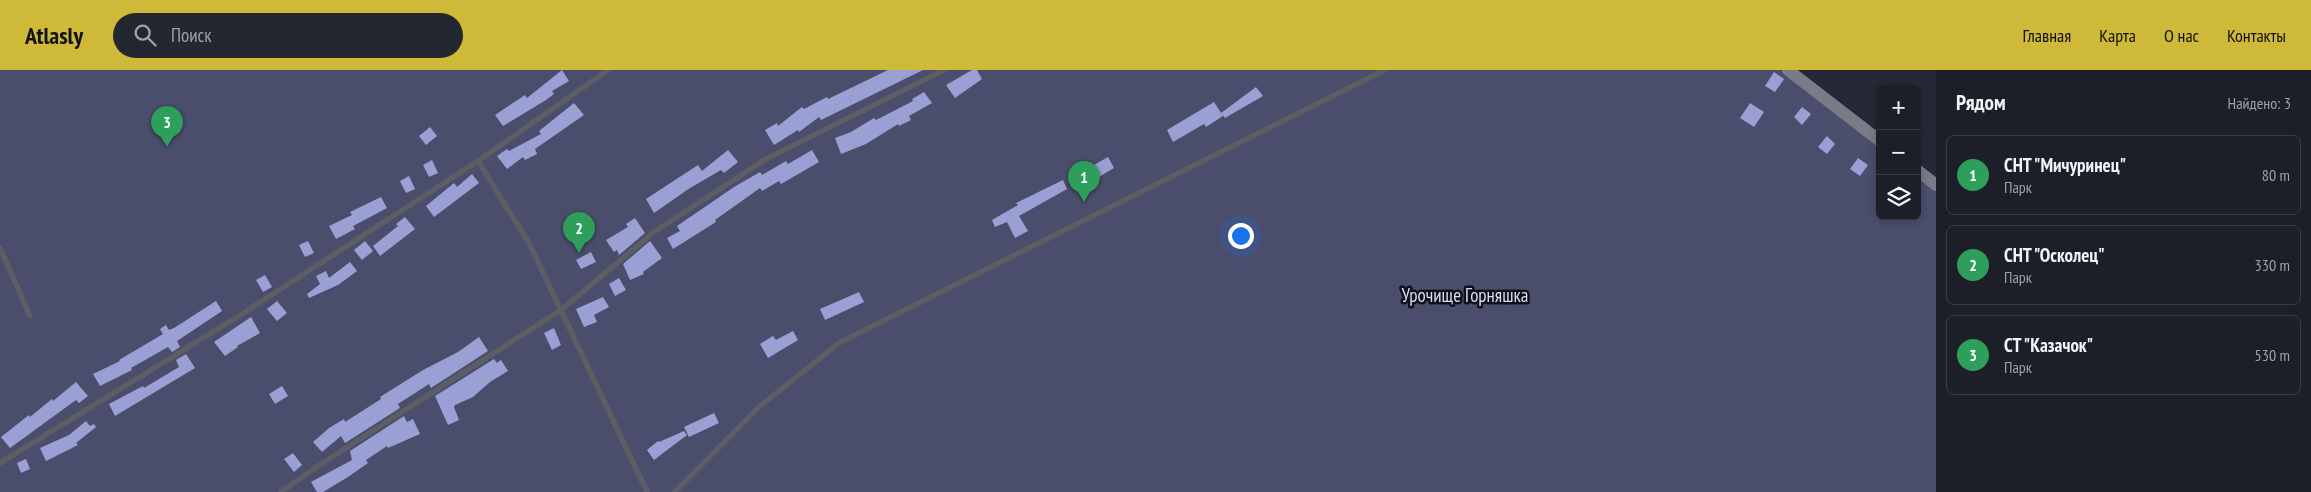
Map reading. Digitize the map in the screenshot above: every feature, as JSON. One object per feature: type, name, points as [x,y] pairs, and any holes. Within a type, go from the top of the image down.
[{"type":"street","points":[[1788,70],[1876,138]]},
{"type":"street","points":[[1921,173],[1936,185]]},
{"type":"lane","points":[[0,463],[242,314],[478,161],[608,70]]},
{"type":"lane","points":[[281,492],[315,468],[561,310],[654,232],[766,159],[944,70]]},
{"type":"lane","points":[[675,492],[759,408],[839,343],[1385,70]]},
{"type":"lane","points":[[478,161],[530,245],[647,492]]},
{"type":"lane","points":[[0,248],[30,316]]},
{"type":"green space","name":"Урочище Горняшка","points":[[0,70],[1790,70],[1876,137],[1876,220],[1921,220],[1921,172],[1936,184],[1936,492],[0,492]]},
{"type":"building","points":[[562,70],[569,81],[552,91],[554,94],[546,100],[503,126],[495,115],[525,95],[527,98]]},
{"type":"building","points":[[888,70],[923,70],[821,120],[819,117],[799,132],[798,130],[774,145],[765,130],[777,123],[778,126],[802,107],[804,109],[827,97],[828,99]]},
{"type":"building","points":[[972,70],[977,70],[982,79],[955,98],[946,85]]},
{"type":"building","points":[[1774,72],[1784,79],[1775,92],[1765,86]]},
{"type":"building","points":[[1256,87],[1263,96],[1225,118],[1221,113]]},
{"type":"building","points":[[924,92],[932,103],[909,116],[911,120],[899,126],[898,124],[866,144],[841,154],[835,138],[913,101],[912,99]]},
{"type":"building","points":[[1214,102],[1223,116],[1206,127],[1204,124],[1173,142],[1167,130]]},
{"type":"building","points":[[574,103],[584,115],[535,149],[537,154],[525,160],[523,157],[507,169],[497,156],[507,149],[509,151],[541,134],[539,131]]},
{"type":"building","points":[[1750,103],[1764,112],[1754,127],[1740,118]]},
{"type":"building","points":[[1802,107],[1811,114],[1802,125],[1794,117]]},
{"type":"building","points":[[430,127],[437,136],[426,145],[419,136]]},
{"type":"building","points":[[1827,136],[1835,144],[1827,154],[1818,147]]},
{"type":"building","points":[[728,150],[738,162],[724,173],[721,170],[690,188],[654,213],[646,199],[698,165],[702,171]]},
{"type":"building","points":[[812,150],[819,162],[781,184],[779,181],[762,191],[760,188],[715,220],[716,222],[673,249],[667,238],[680,231],[677,226],[734,187],[760,172],[762,175],[786,161],[788,164]]},
{"type":"building","points":[[1108,157],[1114,168],[1087,184],[1080,173]]},
{"type":"building","points":[[1858,158],[1868,165],[1860,176],[1850,169]]},
{"type":"building","points":[[432,160],[438,173],[429,177],[423,165]]},
{"type":"building","points":[[472,174],[479,183],[434,217],[426,206],[454,183],[457,187]]},
{"type":"building","points":[[409,176],[415,189],[406,193],[400,181]]},
{"type":"building","points":[[1063,180],[1067,189],[1019,216],[1028,231],[1015,238],[1007,222],[995,227],[992,220],[1018,205],[1016,203]]},
{"type":"building","points":[[381,197],[387,208],[353,226],[355,229],[336,239],[329,226],[352,215],[350,212]]},
{"type":"building","points":[[405,217],[415,229],[380,256],[373,246],[398,226],[396,224]]},
{"type":"building","points":[[635,218],[645,233],[619,255],[617,250],[614,252],[606,240],[628,227],[626,224]]},
{"type":"building","points":[[308,241],[314,253],[305,257],[299,245]]},
{"type":"building","points":[[365,241],[373,251],[362,260],[354,250]]},
{"type":"building","points":[[650,241],[662,258],[643,272],[644,274],[630,280],[623,264]]},
{"type":"building","points":[[591,252],[596,262],[581,269],[576,260]]},
{"type":"building","points":[[350,262],[357,271],[338,285],[309,298],[307,294],[320,284],[316,276],[326,271],[329,278]]},
{"type":"building","points":[[265,275],[272,287],[263,292],[256,280]]},
{"type":"building","points":[[619,278],[626,290],[615,296],[609,284]]},
{"type":"building","points":[[859,292],[864,302],[825,320],[820,309]]},
{"type":"building","points":[[603,297],[609,307],[594,315],[597,322],[584,327],[576,309]]},
{"type":"building","points":[[216,301],[222,311],[177,341],[180,347],[172,352],[168,347],[131,368],[132,370],[100,386],[93,374],[120,361],[163,334],[160,329],[166,325],[169,330],[174,328]]},
{"type":"building","points":[[277,301],[287,313],[277,321],[267,309]]},
{"type":"building","points":[[251,317],[260,333],[237,346],[225,356],[214,342]]},
{"type":"building","points":[[554,328],[561,345],[552,350],[544,333]]},
{"type":"building","points":[[793,331],[798,340],[768,358],[760,344],[773,336],[776,340]]},
{"type":"building","points":[[479,337],[488,351],[431,388],[429,384],[398,404],[400,408],[345,443],[341,436],[322,452],[313,442],[329,428],[344,419],[345,422],[381,399],[380,397],[423,370],[458,352]]},
{"type":"building","points":[[186,354],[195,368],[115,416],[109,404],[143,386],[144,388],[179,367],[176,360]]},
{"type":"building","points":[[494,359],[497,363],[501,360],[508,371],[490,382],[473,397],[455,405],[459,420],[448,425],[435,396]]},
{"type":"building","points":[[76,382],[88,396],[79,403],[76,400],[10,448],[1,437],[52,399],[53,401]]},
{"type":"building","points":[[282,386],[288,396],[275,404],[269,394]]},
{"type":"building","points":[[714,413],[719,423],[689,437],[684,427]]},
{"type":"building","points":[[404,416],[407,422],[413,419],[420,434],[388,448],[387,446],[366,460],[368,463],[348,477],[323,492],[317,492],[311,482],[352,460],[350,451]]},
{"type":"building","points":[[86,421],[90,426],[94,424],[96,427],[76,443],[78,445],[46,461],[40,448],[69,435]]},
{"type":"building","points":[[684,431],[687,435],[654,460],[647,450],[658,441]]},
{"type":"building","points":[[293,453],[302,465],[294,472],[284,459]]},
{"type":"building","points":[[26,459],[30,469],[21,473],[17,463]]},
{"type":"place","name":"СТ \"Казачок\"","points":[[167,147]]},
{"type":"place","name":"СНТ \"Мичуринец\"","points":[[1084,202]]},
{"type":"place","name":"СНТ \"Осколец\"","points":[[579,253]]}]
